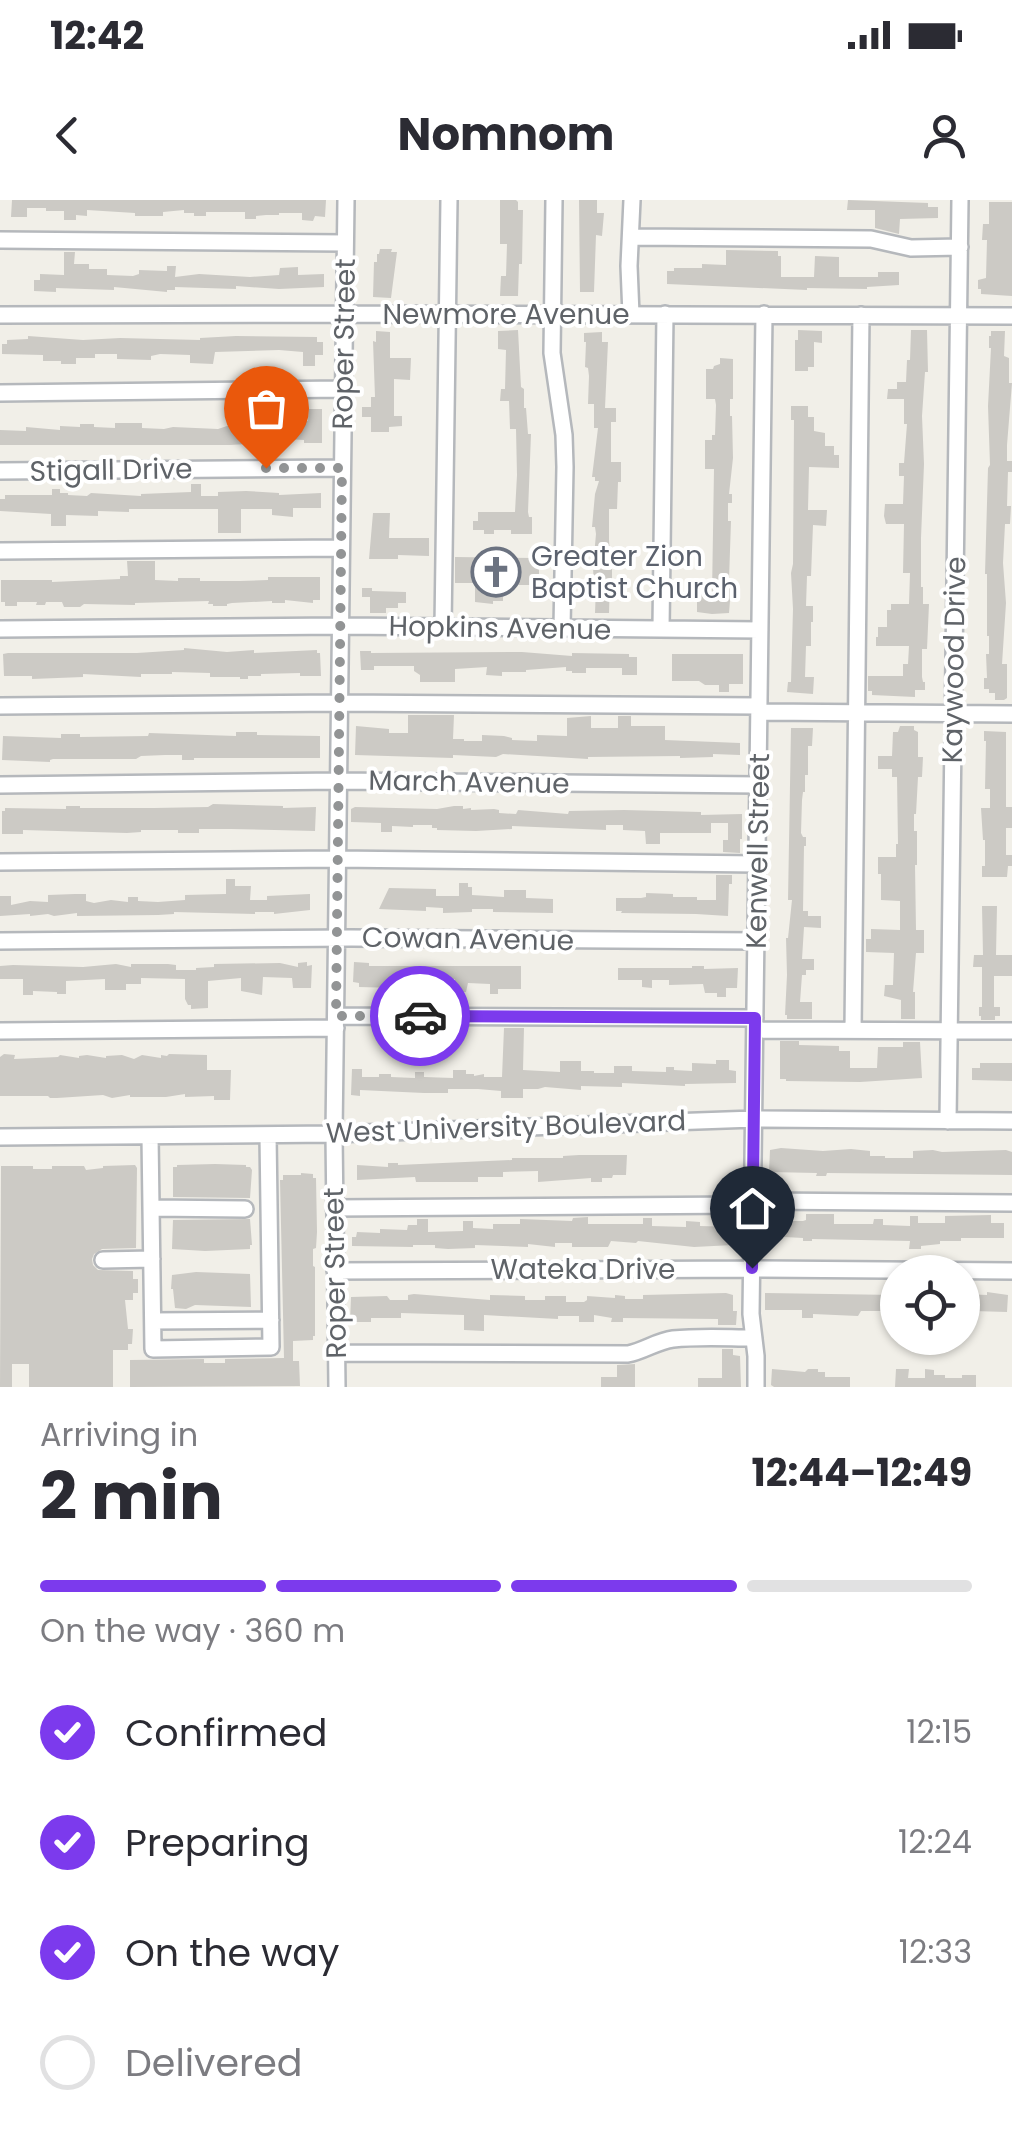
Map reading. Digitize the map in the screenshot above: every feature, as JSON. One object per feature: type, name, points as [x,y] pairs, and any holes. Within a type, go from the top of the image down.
[{"type":"street","name":"Roper Street","points":[[337,1387],[336,859],[346,200]]},
{"type":"street","points":[[443,627],[449,200]]},
{"type":"street","points":[[554,200],[554,370],[564,435],[562,628]]},
{"type":"street","points":[[631,315],[632,200]]},
{"type":"street","name":"Kaywood Drive","points":[[948,1120],[960,200]]},
{"type":"street","points":[[632,237],[872,239],[911,248],[960,247]]},
{"type":"street","points":[[0,240],[345,242]]},
{"type":"street","points":[[661,629],[665,314]]},
{"type":"street","name":"Kenwell Street","points":[[756,1387],[752,1203],[764,314]]},
{"type":"street","points":[[854,1030],[861,315]]},
{"type":"street","name":"Newmore Avenue","points":[[0,316],[1012,316]]},
{"type":"street","points":[[0,393],[343,390]]},
{"type":"street","name":"Stigall Drive","points":[[0,471],[342,468]]},
{"type":"street","points":[[0,551],[341,548]]},
{"type":"street","name":"Hopkins Avenue","points":[[0,629],[340,626],[760,630]]},
{"type":"street","points":[[0,706],[338,703],[1012,714]]},
{"type":"street","name":"March Avenue","points":[[0,785],[337,781],[759,785]]},
{"type":"street","points":[[0,862],[336,859],[757,864]]},
{"type":"street","name":"Cowan Avenue","points":[[0,941],[337,938],[756,942]]},
{"type":"street","points":[[0,1031],[336,1022],[755,1024],[854,1030],[1012,1031]]},
{"type":"street","name":"West University Boulevard","points":[[0,1137],[334,1134],[754,1118],[1012,1121]]},
{"type":"street","points":[[150,1136],[153,1348],[271,1347],[268,1135]]},
{"type":"street","points":[[334,1208],[1012,1203]]},
{"type":"street","points":[[151,1208],[245,1209]]},
{"type":"street","points":[[95,1260],[152,1259]]},
{"type":"street","name":"Wateka Drive","points":[[335,1270],[1012,1271]]},
{"type":"street","points":[[153,1321],[270,1320]]},
{"type":"street","points":[[336,1353],[628,1354],[673,1339],[754,1338]]},
{"type":"building","points":[[12,200],[326,200],[325,217],[315,216],[313,221],[302,220],[302,213],[245,219],[245,212],[206,212],[206,216],[194,216],[184,210],[163,212],[163,216],[135,216],[87,210],[87,216],[64,220],[64,211],[46,208],[27,208],[27,217],[11,217]]},
{"type":"building","points":[[500,200],[516,200],[518,210],[523,210],[518,296],[500,296],[501,276],[506,276],[507,244],[500,244]]},
{"type":"building","points":[[579,200],[597,200],[597,213],[604,213],[602,236],[596,235],[594,292],[580,292]]},
{"type":"building","points":[[848,200],[928,203],[928,207],[938,207],[938,218],[900,219],[899,234],[875,228],[875,210],[847,210]]},
{"type":"building","points":[[989,202],[1012,202],[1012,296],[981,294],[978,289],[978,280],[986,278],[987,240],[982,240],[983,224],[989,224]]},
{"type":"building","points":[[380,249],[397,252],[391,298],[373,297],[374,262]]},
{"type":"building","points":[[726,250],[778,251],[781,277],[814,277],[815,256],[839,257],[839,277],[878,277],[878,272],[899,272],[899,285],[807,290],[667,284],[667,271],[674,268],[726,265]]},
{"type":"building","points":[[64,252],[75,252],[74,264],[107,269],[107,275],[133,276],[139,270],[167,271],[167,266],[176,266],[175,277],[250,277],[279,275],[280,268],[298,267],[298,275],[324,274],[324,287],[34,291],[34,280],[40,280],[40,274],[64,275]]},
{"type":"building","points":[[518,330],[521,387],[531,434],[528,512],[532,517],[532,534],[494,530],[494,534],[484,534],[484,530],[473,530],[478,512],[515,512],[516,429],[510,429],[509,401],[500,401],[501,389],[505,389],[506,350],[498,349],[498,331]]},
{"type":"building","points":[[798,330],[822,331],[822,343],[814,342],[814,367],[808,367],[808,371],[795,371]]},
{"type":"building","points":[[911,330],[927,330],[921,538],[923,604],[929,604],[927,649],[922,649],[925,690],[915,690],[915,697],[872,695],[868,691],[868,676],[903,676],[903,664],[908,664],[909,646],[876,646],[876,637],[878,627],[887,627],[891,604],[909,604],[910,573],[903,573],[904,524],[886,524],[884,516],[885,504],[903,504],[904,476],[899,476],[899,463],[904,463],[904,399],[887,399],[888,389],[897,389],[897,382],[906,382]]},
{"type":"building","points":[[376,331],[390,332],[390,358],[411,358],[410,380],[394,379],[394,416],[402,416],[402,426],[389,427],[389,432],[371,432],[371,417],[362,417],[362,407],[371,407],[371,397],[375,397]]},
{"type":"building","points":[[991,331],[1005,331],[1004,356],[1009,358],[1012,383],[1007,445],[1012,472],[1008,472],[1007,506],[1011,506],[1010,524],[1005,524],[1003,563],[1006,603],[1002,664],[1007,664],[1004,700],[995,700],[995,693],[984,689],[989,654],[985,574]]},
{"type":"building","points":[[602,332],[602,342],[608,342],[605,408],[616,408],[616,422],[611,422],[611,462],[621,462],[621,482],[617,509],[609,509],[609,613],[595,613],[596,534],[592,527],[599,481],[592,477],[598,428],[594,428],[594,404],[588,404],[584,333]]},
{"type":"building","points":[[28,336],[83,340],[317,337],[317,342],[323,342],[323,355],[315,355],[315,366],[303,366],[303,352],[279,350],[215,352],[213,364],[190,363],[190,355],[160,354],[151,356],[151,360],[95,354],[95,358],[76,358],[76,364],[61,364],[43,361],[43,355],[2,354],[2,344],[7,344],[7,340]]},
{"type":"building","points":[[720,358],[733,359],[729,494],[732,503],[728,503],[731,589],[729,613],[712,614],[697,612],[697,594],[712,594],[714,469],[705,469],[705,440],[712,440],[715,435],[716,405],[715,399],[706,399],[706,369],[720,364]]},
{"type":"building","points":[[273,404],[282,405],[282,420],[308,421],[309,409],[322,409],[322,443],[266,438],[266,443],[230,445],[0,445],[0,430],[26,431],[26,427],[60,430],[60,426],[80,424],[115,428],[115,423],[142,423],[142,428],[164,429],[272,428]]},
{"type":"building","points":[[791,406],[808,406],[808,417],[814,417],[814,431],[825,433],[825,446],[834,446],[834,455],[839,455],[839,468],[809,467],[808,510],[827,510],[826,526],[813,525],[811,576],[807,576],[806,606],[813,606],[813,622],[811,646],[806,646],[805,677],[814,677],[813,694],[787,692],[791,682],[793,609]]},
{"type":"building","points":[[191,484],[201,484],[201,496],[246,491],[279,495],[321,493],[321,508],[293,508],[293,517],[272,515],[272,509],[241,509],[241,533],[218,533],[218,509],[98,511],[98,516],[66,515],[66,526],[51,526],[51,514],[0,511],[0,499],[5,499],[5,495],[52,495],[52,489],[60,489],[60,493],[68,495],[141,496],[191,492]]},
{"type":"building","points":[[373,513],[390,513],[389,538],[429,538],[429,556],[369,559]]},
{"type":"building","name":"Greater Zion Baptist Church","points":[[455,557],[536,558],[539,585],[503,585],[503,601],[475,602],[475,583],[455,583]]},
{"type":"building","points":[[127,561],[155,561],[155,580],[320,577],[320,600],[227,606],[213,606],[209,601],[80,607],[64,607],[62,602],[17,602],[17,606],[5,606],[1,602],[1,580],[120,579],[128,576]]},
{"type":"building","points":[[362,588],[406,592],[406,603],[386,608],[386,613],[370,613],[370,597],[362,597]]},
{"type":"building","points":[[184,648],[254,653],[317,650],[321,676],[261,674],[240,679],[172,672],[141,677],[4,676],[3,654],[8,653],[137,653]]},
{"type":"building","points":[[360,651],[629,654],[637,657],[637,675],[622,675],[622,668],[586,668],[586,673],[572,673],[566,667],[502,672],[502,676],[486,675],[487,667],[455,669],[455,682],[420,682],[414,666],[374,666],[374,670],[361,670]]},
{"type":"building","points":[[672,654],[743,654],[743,684],[729,684],[729,692],[719,692],[719,685],[672,681]]},
{"type":"building","points":[[408,715],[454,715],[453,739],[464,741],[482,741],[482,735],[537,741],[537,735],[567,736],[567,718],[591,716],[591,728],[618,728],[618,716],[631,716],[631,726],[665,726],[665,740],[740,743],[740,755],[588,759],[503,754],[453,758],[355,755],[356,726],[408,733]]},
{"type":"building","points":[[900,726],[914,726],[918,732],[918,757],[923,757],[914,814],[916,930],[924,930],[924,953],[916,953],[915,1019],[901,1019],[901,1000],[884,996],[885,985],[893,985],[894,953],[866,952],[871,929],[900,930],[900,901],[881,900],[878,874],[878,857],[896,857],[897,777],[892,777],[892,769],[878,769],[878,756],[892,756],[893,732],[898,732]]},
{"type":"building","points":[[791,728],[813,728],[802,800],[801,833],[806,837],[803,911],[808,911],[808,916],[821,916],[821,928],[804,927],[802,959],[814,959],[814,970],[806,970],[806,975],[802,975],[800,1002],[812,1002],[812,1019],[787,1019],[785,1015],[786,938],[792,900],[788,900]]},
{"type":"building","points":[[984,731],[1006,732],[1006,807],[1012,807],[1012,828],[1006,828],[1006,855],[1012,855],[1007,877],[982,877],[985,840],[981,808],[990,808],[990,789],[985,789]]},
{"type":"building","points":[[236,732],[320,736],[320,758],[182,760],[182,755],[165,755],[50,762],[2,760],[3,736],[236,736]]},
{"type":"building","points":[[213,804],[316,807],[315,831],[23,830],[23,834],[2,834],[5,808]]},
{"type":"building","points":[[454,806],[516,814],[518,810],[568,814],[624,810],[742,814],[742,839],[740,853],[723,852],[728,823],[711,823],[711,833],[660,833],[660,844],[646,844],[645,831],[623,830],[623,825],[606,825],[606,830],[512,826],[476,831],[413,825],[392,826],[392,832],[381,832],[381,823],[351,822],[351,809],[355,807]]},
{"type":"building","points":[[716,875],[732,875],[728,916],[616,911],[616,898],[641,898],[646,893],[716,900]]},
{"type":"building","points":[[226,879],[235,879],[235,886],[251,886],[250,900],[310,894],[310,910],[274,914],[0,916],[0,896],[11,896],[11,905],[48,902],[48,895],[75,894],[86,894],[86,901],[94,903],[128,902],[128,897],[138,897],[138,901],[185,900],[185,895],[226,894]]},
{"type":"building","points":[[459,883],[468,883],[472,895],[504,897],[504,890],[526,890],[526,898],[553,899],[553,913],[472,909],[443,913],[443,908],[426,907],[426,911],[379,909],[389,888],[436,889],[436,896],[459,896]]},
{"type":"building","points":[[982,906],[997,906],[996,955],[1012,955],[1012,976],[994,976],[994,1007],[1000,1007],[1000,1016],[995,1016],[995,1020],[981,1020],[979,1016],[982,967],[973,967],[974,955],[983,955]]},
{"type":"building","points":[[307,962],[307,966],[312,965],[311,988],[293,988],[292,978],[263,977],[262,995],[241,991],[241,978],[208,981],[208,1008],[191,1009],[185,999],[185,979],[141,978],[141,984],[126,984],[126,990],[105,990],[105,979],[66,981],[66,994],[33,991],[33,995],[23,995],[23,979],[0,979],[0,966],[13,965],[168,964],[176,965],[176,970],[196,970],[214,964],[280,963],[298,967],[298,963]]},
{"type":"building","points":[[354,962],[369,966],[521,966],[521,989],[498,989],[498,994],[490,994],[490,984],[468,983],[466,992],[455,992],[455,979],[404,984],[403,992],[395,992],[395,988],[359,987],[359,983],[353,982]]},
{"type":"building","points":[[618,968],[738,968],[737,988],[726,988],[726,997],[717,997],[717,993],[705,993],[703,984],[669,985],[669,980],[652,980],[652,988],[642,987],[642,980],[618,980]]},
{"type":"building","points":[[504,1028],[524,1028],[523,1070],[560,1072],[560,1061],[581,1061],[581,1071],[594,1073],[614,1073],[614,1066],[632,1066],[632,1071],[666,1072],[666,1067],[674,1067],[692,1071],[692,1063],[729,1060],[729,1070],[736,1071],[736,1083],[622,1083],[622,1087],[581,1086],[581,1090],[545,1087],[523,1089],[523,1098],[501,1098],[501,1091],[478,1089],[448,1089],[448,1093],[360,1090],[360,1096],[351,1095],[352,1069],[362,1069],[362,1077],[391,1074],[415,1078],[415,1072],[424,1072],[424,1077],[453,1078],[453,1070],[466,1070],[466,1074],[474,1076],[502,1077]]},
{"type":"building","points":[[780,1041],[839,1046],[839,1051],[850,1051],[850,1068],[877,1068],[878,1047],[920,1042],[922,1078],[786,1081],[780,1079]]},
{"type":"building","points":[[15,1055],[14,1059],[60,1055],[122,1055],[134,1059],[142,1055],[207,1055],[207,1070],[231,1070],[230,1100],[185,1094],[112,1098],[0,1096],[0,1057]]},
{"type":"building","points":[[980,1063],[1012,1063],[1012,1081],[972,1080],[972,1068],[980,1068]]},
{"type":"building","points":[[851,1149],[885,1158],[913,1158],[913,1151],[1006,1150],[1012,1152],[1012,1175],[816,1176],[817,1173],[769,1172],[770,1150]]},
{"type":"building","points":[[627,1155],[626,1175],[602,1178],[602,1182],[591,1182],[591,1178],[538,1182],[538,1171],[503,1172],[503,1177],[478,1177],[478,1182],[416,1182],[415,1177],[357,1180],[357,1165],[388,1167],[388,1163]]},
{"type":"building","points":[[135,1165],[136,1248],[102,1249],[92,1259],[98,1270],[133,1271],[133,1279],[138,1279],[138,1293],[133,1293],[133,1300],[125,1300],[128,1329],[133,1329],[132,1344],[128,1344],[128,1350],[113,1350],[113,1387],[29,1387],[29,1364],[12,1364],[12,1387],[0,1387],[1,1166],[84,1166],[86,1170]]},
{"type":"building","points":[[173,1167],[250,1167],[250,1198],[173,1197]]},
{"type":"building","points":[[301,1173],[316,1178],[317,1232],[313,1249],[315,1336],[313,1340],[293,1341],[293,1361],[299,1361],[300,1386],[130,1387],[130,1360],[204,1359],[204,1363],[225,1363],[225,1359],[284,1358],[280,1180],[283,1175]]},
{"type":"building","points":[[806,1214],[834,1214],[834,1224],[873,1224],[874,1219],[883,1219],[883,1225],[910,1226],[910,1216],[918,1216],[918,1223],[945,1223],[945,1216],[991,1215],[991,1223],[1004,1223],[1004,1238],[961,1238],[909,1249],[910,1241],[803,1241],[766,1236],[766,1225],[803,1221]]},
{"type":"building","points":[[588,1217],[588,1224],[643,1224],[643,1218],[652,1218],[652,1226],[686,1227],[686,1221],[700,1222],[700,1226],[734,1227],[733,1245],[694,1247],[611,1241],[608,1247],[572,1247],[572,1243],[555,1243],[555,1247],[528,1244],[448,1249],[435,1245],[352,1246],[352,1237],[357,1232],[407,1230],[408,1225],[417,1225],[417,1219],[428,1219],[428,1232],[463,1231],[463,1221],[473,1221],[473,1228],[493,1229],[493,1224],[520,1224],[520,1219],[572,1221]]},
{"type":"building","points":[[250,1219],[250,1249],[172,1249],[173,1220]]},
{"type":"building","points":[[250,1274],[251,1307],[175,1308],[172,1275]]},
{"type":"building","points":[[765,1293],[880,1295],[880,1311],[861,1311],[858,1316],[813,1314],[813,1318],[802,1318],[802,1310],[765,1310]]},
{"type":"building","points":[[414,1294],[490,1300],[490,1295],[545,1300],[545,1296],[566,1296],[566,1302],[584,1302],[587,1296],[643,1299],[643,1295],[733,1295],[736,1325],[718,1325],[718,1319],[623,1318],[623,1322],[611,1322],[612,1318],[594,1315],[594,1322],[579,1322],[579,1316],[558,1319],[484,1315],[484,1331],[464,1330],[464,1315],[401,1313],[401,1318],[350,1322],[351,1297],[408,1300],[408,1295]]},
{"type":"building","points":[[980,1295],[1008,1295],[1007,1312],[980,1311]]},
{"type":"building","points":[[722,1349],[733,1349],[733,1355],[740,1356],[741,1387],[698,1387],[698,1378],[722,1378]]},
{"type":"building","points":[[635,1364],[635,1387],[601,1387],[601,1377],[617,1377],[617,1365]]},
{"type":"building","points":[[772,1369],[818,1369],[825,1372],[825,1377],[850,1377],[850,1387],[774,1387]]},
{"type":"building","points":[[896,1369],[909,1369],[908,1378],[925,1378],[925,1369],[945,1378],[976,1375],[976,1387],[895,1387]]},
{"type":"way so far","points":[[266,468],[342,468],[336,1016],[420,1016]]},
{"type":"place","name":"Greater Zion Baptist Church","points":[[496,572]]},
{"type":"route","points":[[420,1016],[755,1018],[752,1268]]}]
